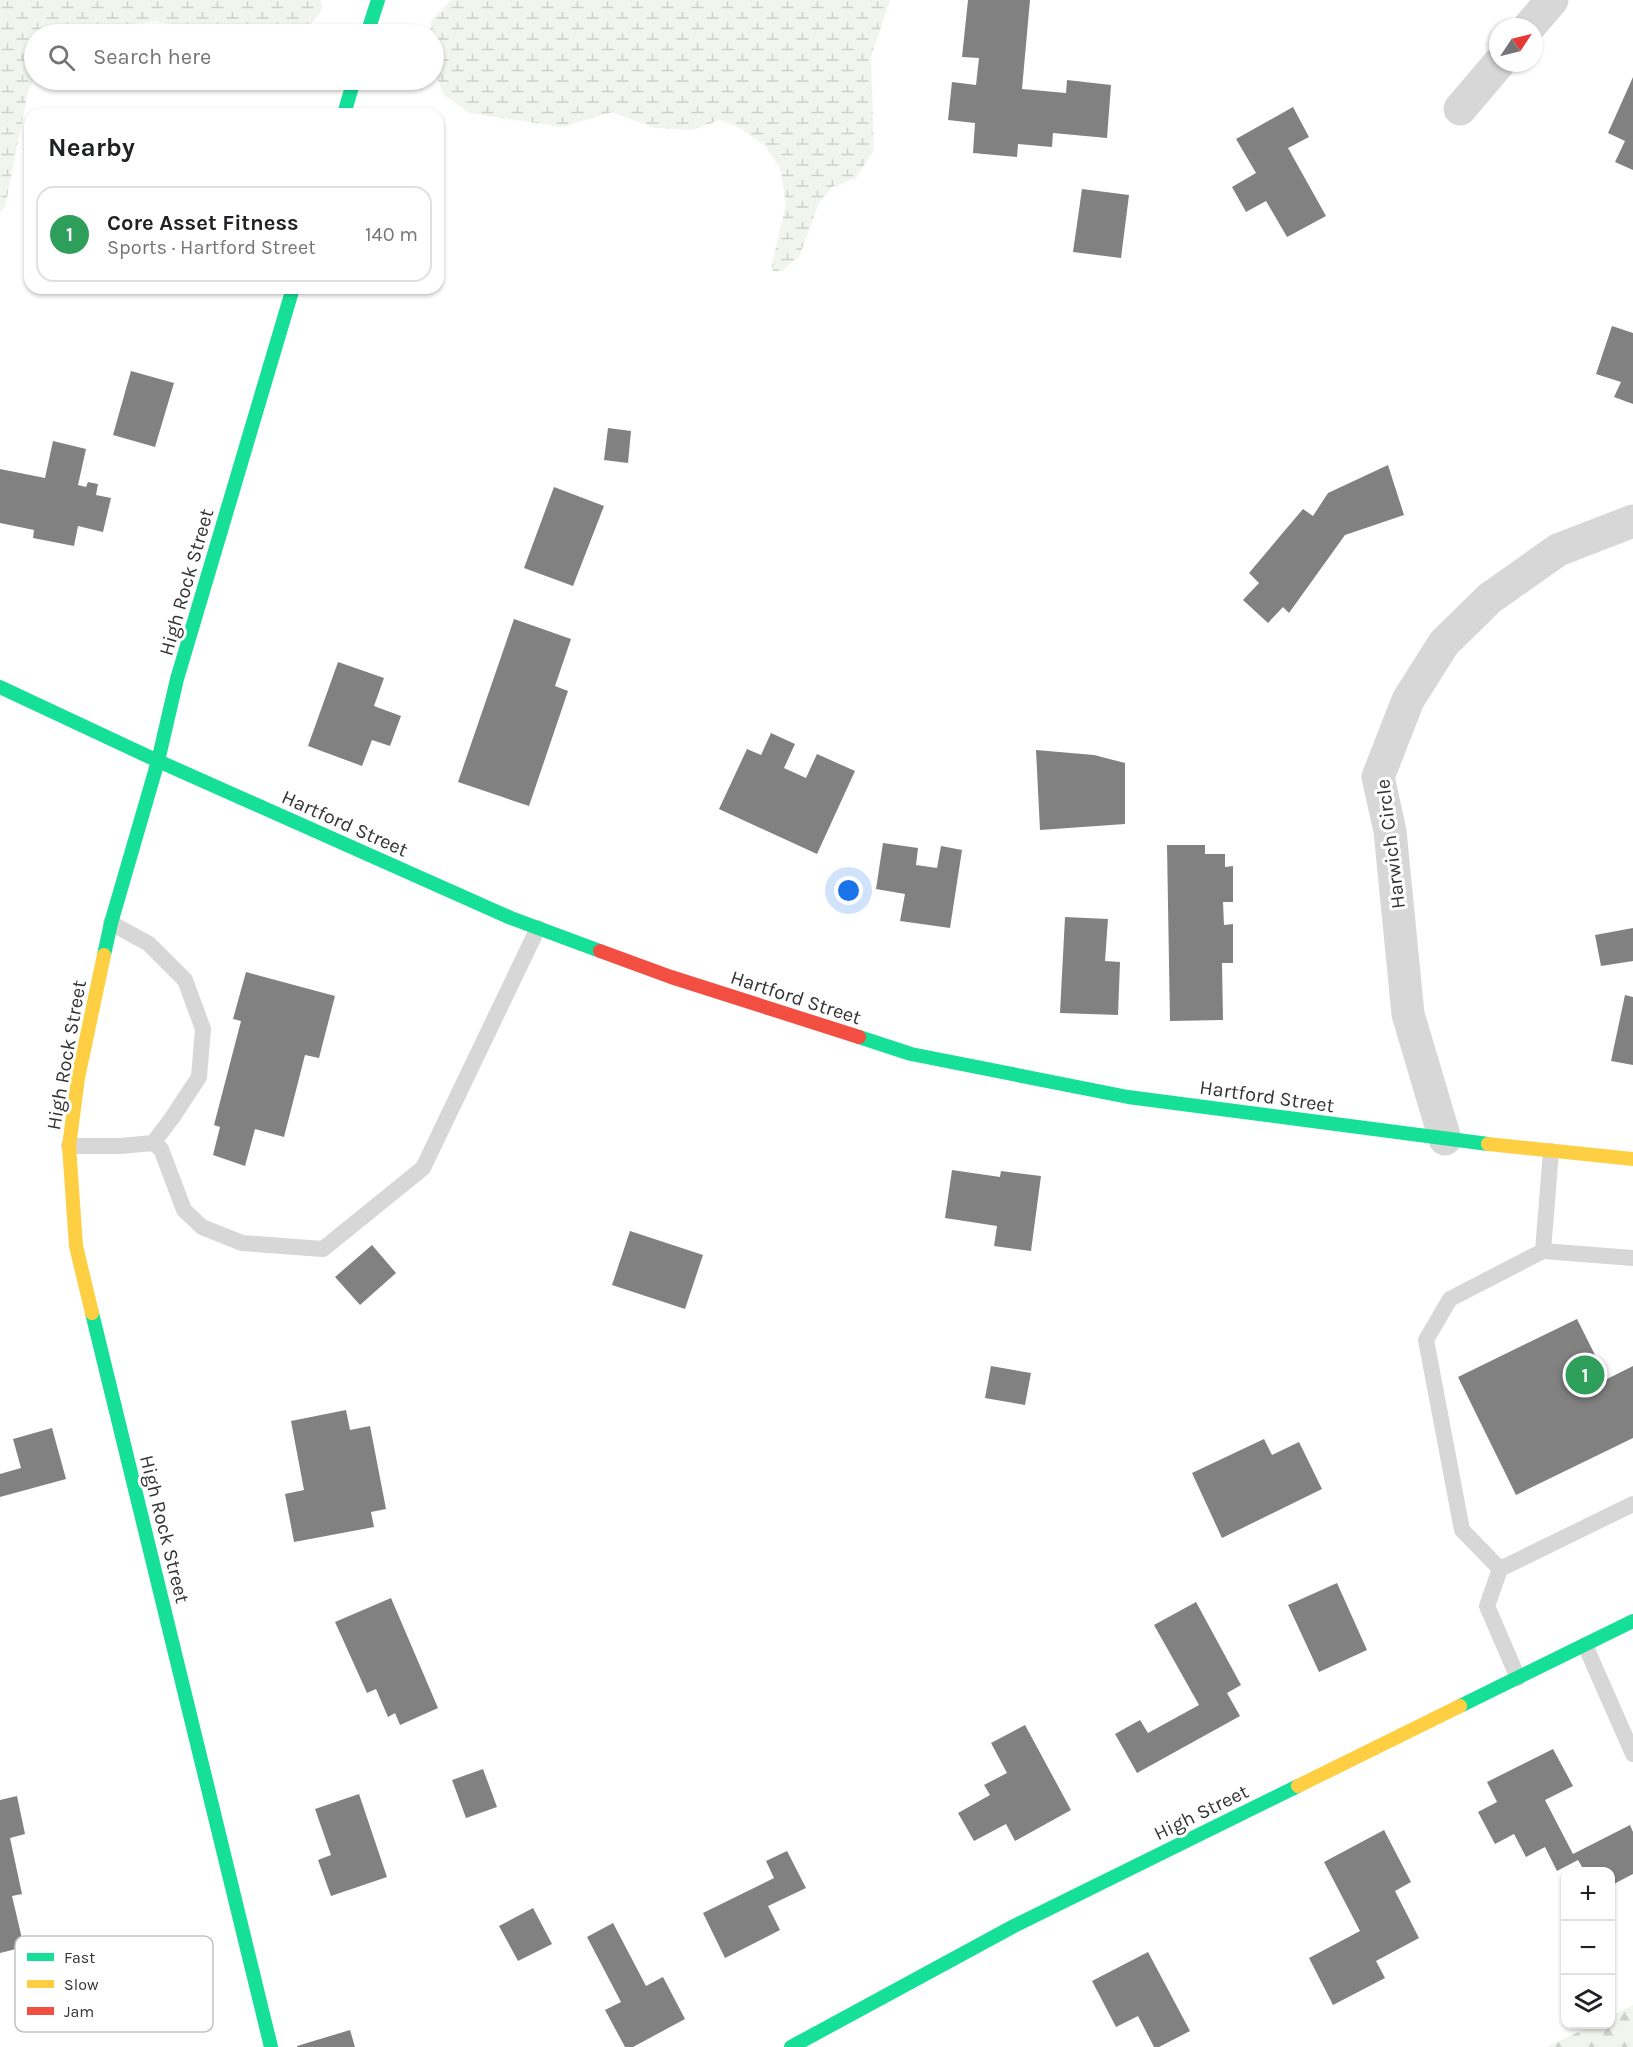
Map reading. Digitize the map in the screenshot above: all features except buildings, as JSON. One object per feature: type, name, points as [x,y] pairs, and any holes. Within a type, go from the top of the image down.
[{"type":"street","points":[[371,24],[378,0]]},
{"type":"street","points":[[1537,18],[1552,0]]},
{"type":"street","points":[[1460,109],[1491,72]]},
{"type":"street","points":[[346,108],[351,90]]},
{"type":"street","name":"High Rock Street","points":[[271,2047],[76,1246],[69,1146],[78,1078],[111,923],[158,761],[177,679],[291,294]]},
{"type":"street","name":"Harwich Circle","points":[[1445,1139],[1408,1014],[1390,831],[1378,777],[1408,700],[1444,643],[1490,598],[1558,550],[1633,521]]},
{"type":"street","name":"Hartford Street","points":[[0,687],[158,761],[500,914],[670,977],[911,1054],[1128,1097],[1445,1139],[1633,1159]]},
{"type":"street","name":"High Street","points":[[791,2047],[1014,1926],[1633,1621]]},
{"type":"lane","points":[[111,923],[150,944],[185,980],[203,1029],[199,1077],[153,1143]]},
{"type":"lane","points":[[69,1146],[120,1146],[153,1143],[161,1149],[184,1210],[202,1227],[242,1243],[323,1249],[423,1168],[538,928]]},
{"type":"lane","points":[[1543,1251],[1551,1151]]},
{"type":"lane","points":[[1500,1569],[1462,1530],[1426,1340],[1450,1299],[1543,1251],[1633,1258]]},
{"type":"lane","points":[[1518,1678],[1487,1606],[1500,1569],[1633,1504]]},
{"type":"lane","points":[[1584,1645],[1633,1754]]},
{"type":"lane","points":[[1616,1716],[1633,1714]]},
{"type":"green space","points":[[0,0],[320,0],[323,8],[311,24],[169,24],[157,21],[134,24],[24,24],[24,90],[29,90],[5,207],[0,212]]},
{"type":"green space","points":[[451,0],[890,0],[871,57],[874,150],[856,178],[832,187],[819,203],[799,257],[781,272],[773,271],[772,264],[786,204],[780,168],[765,146],[740,128],[720,120],[692,130],[655,128],[612,112],[562,127],[469,113],[444,95],[442,90],[444,90],[444,24],[431,24]]},
{"type":"green space","points":[[1633,2005],[1633,2047],[1547,2047],[1585,2029],[1615,2029],[1615,2014]]},
{"type":"traffic: fast","points":[[370,24],[378,0]]},
{"type":"traffic: fast","points":[[346,108],[351,90]]},
{"type":"traffic: fast","points":[[104,955],[111,923],[158,761],[177,679],[291,294]]},
{"type":"traffic: fast","points":[[0,687],[158,761],[511,918],[600,951]]},
{"type":"traffic: fast","points":[[859,1037],[911,1054],[1128,1097],[1488,1144]]},
{"type":"traffic: fast","points":[[92,1313],[271,2047]]},
{"type":"traffic: fast","points":[[1460,1706],[1633,1621]]},
{"type":"traffic: fast","points":[[791,2047],[1014,1926],[1298,1786]]},
{"type":"traffic: slow","points":[[92,1313],[76,1246],[69,1146],[78,1078],[104,955]]},
{"type":"traffic: slow","points":[[1488,1144],[1633,1159]]},
{"type":"traffic: slow","points":[[1298,1786],[1460,1706]]},
{"type":"traffic: jam","points":[[600,951],[671,977],[859,1037]]},
{"type":"place","name":"Core Asset Fitness","points":[[1585,1375]]}]
